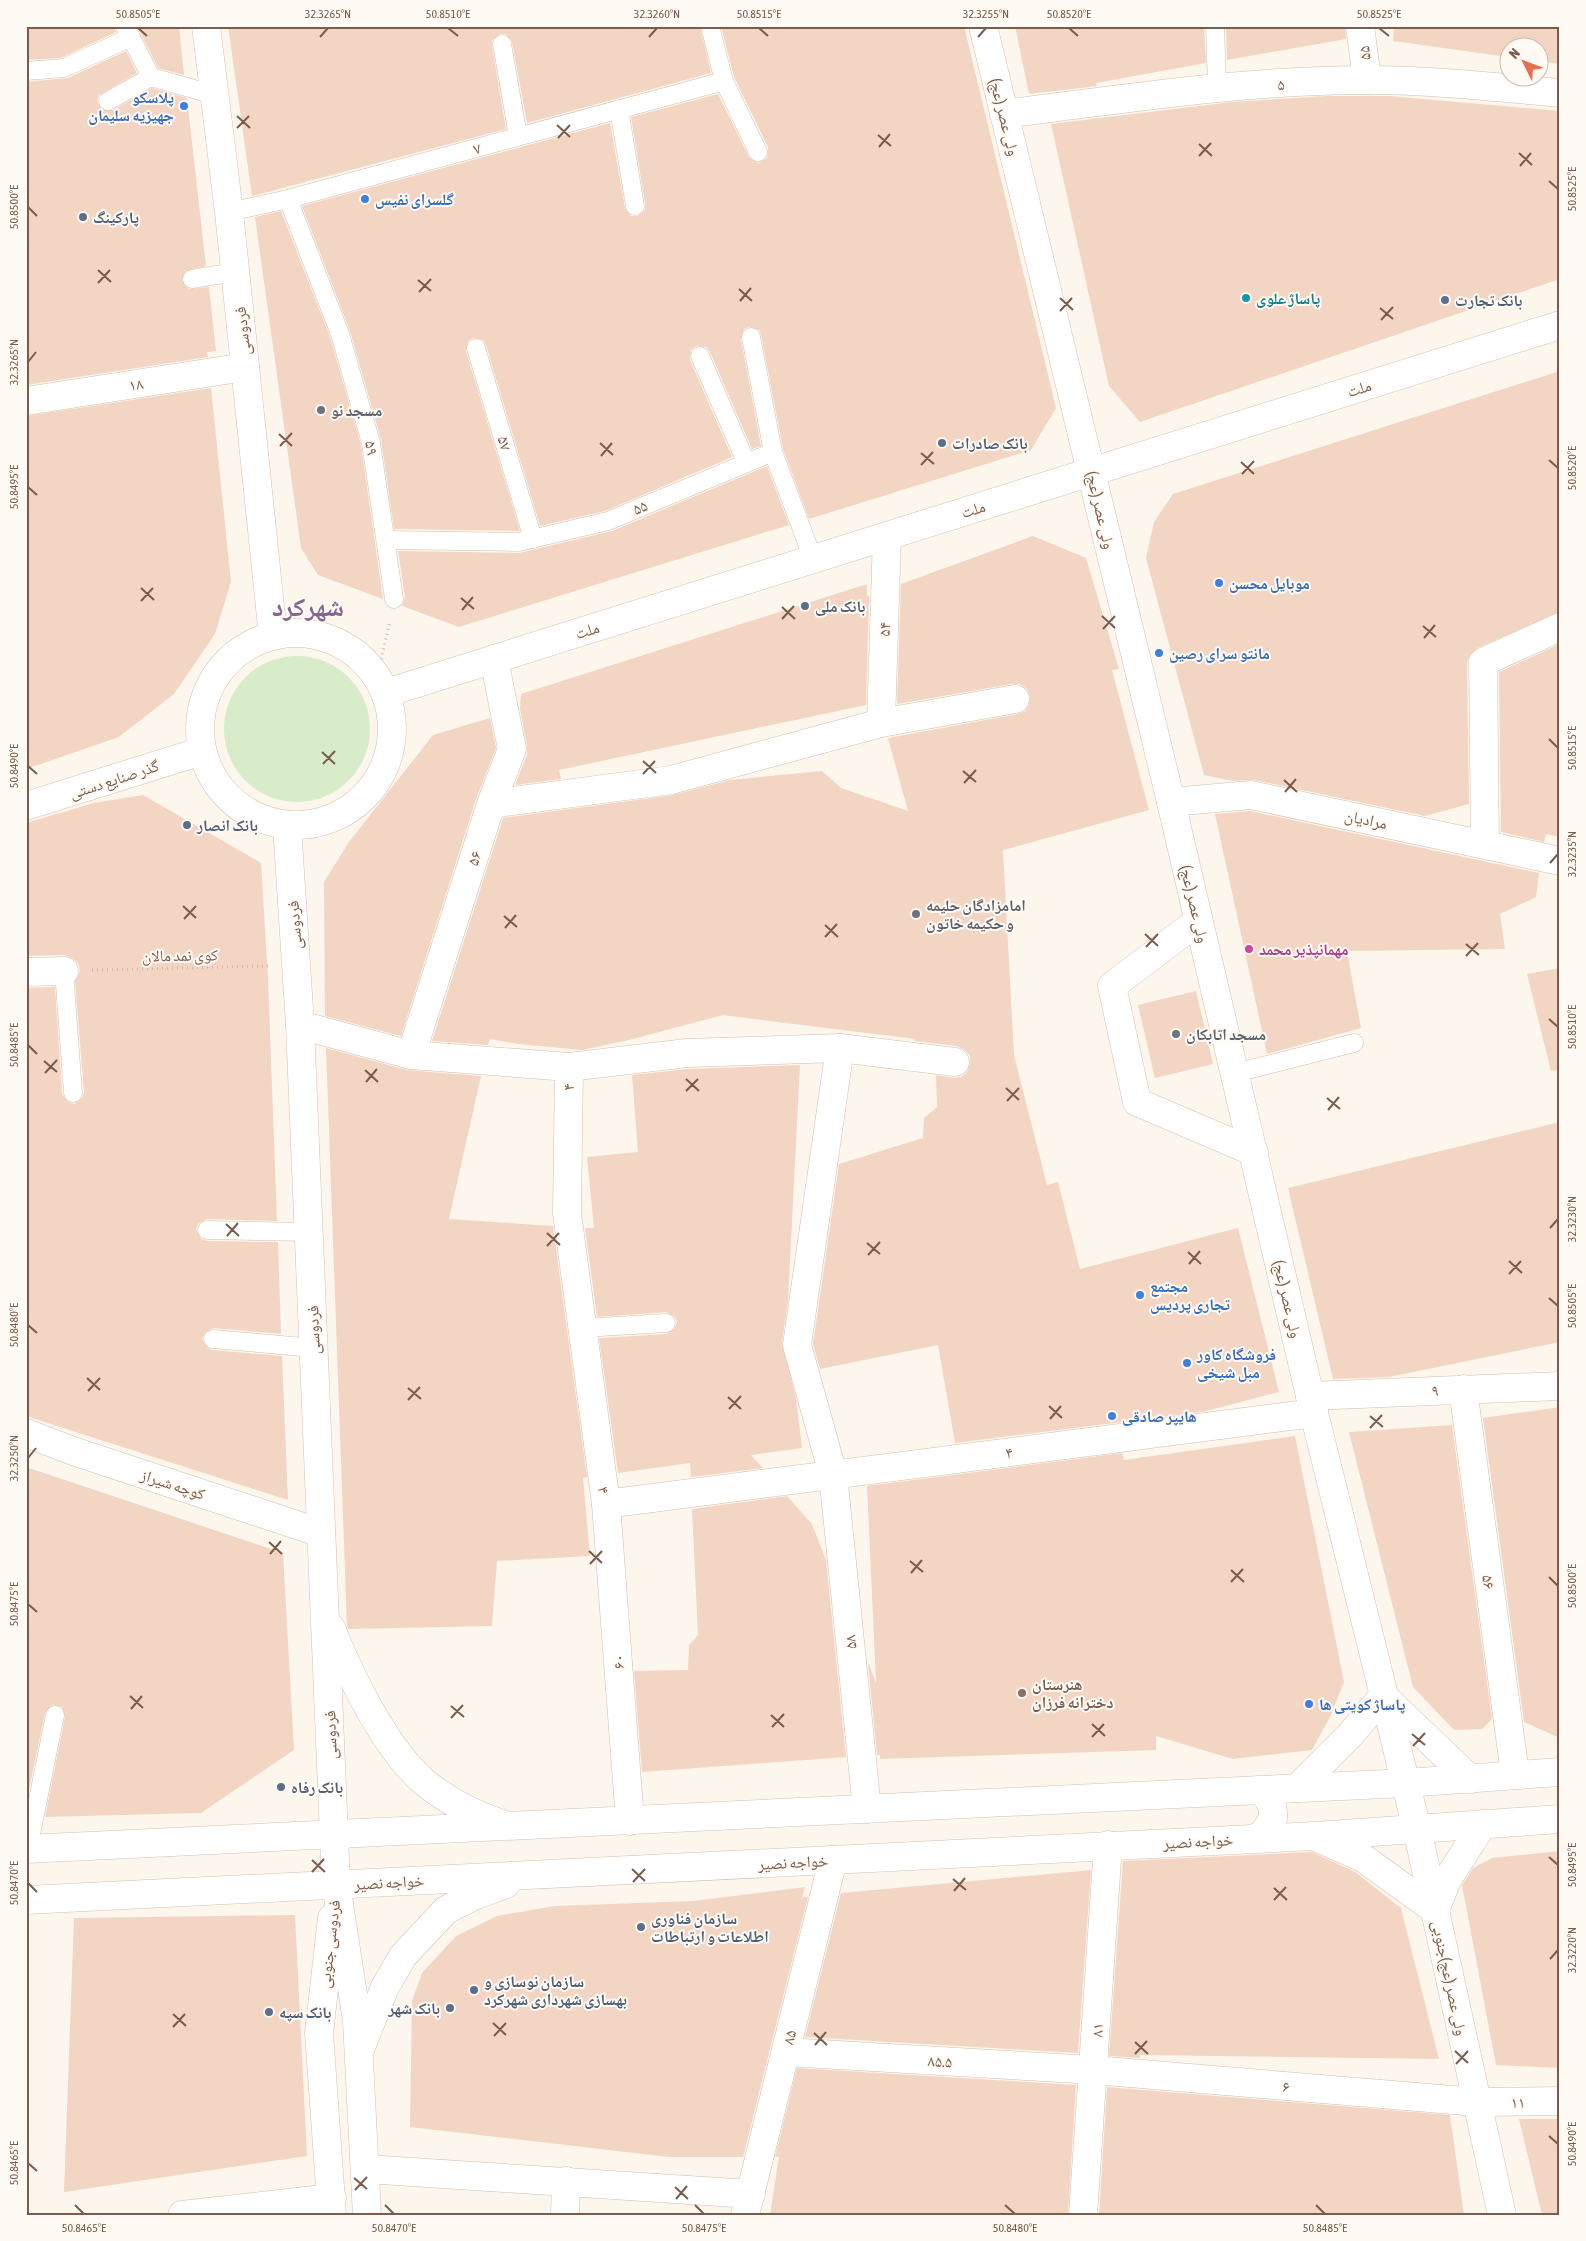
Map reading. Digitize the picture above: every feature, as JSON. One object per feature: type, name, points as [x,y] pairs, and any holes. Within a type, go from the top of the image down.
[{"type":"main road","name":"فردوسی","points":[[206,26],[229,212],[273,636]]},
{"type":"main road","name":"ولی عصر (عج)","points":[[983,26],[1171,802],[1312,1404],[1406,1783]]},
{"type":"main road","name":"۵۵","points":[[1360,26],[1367,80]]},
{"type":"main road","name":"۵","points":[[1004,114],[1217,87],[1367,80],[1504,87],[1560,93]]},
{"type":"main road","name":"ملت","points":[[382,686],[494,659],[1560,325]]},
{"type":"main road","name":"۱۸","points":[[26,402],[245,366]]},
{"type":"main road","name":"۵۴","points":[[881,723],[887,536]]},
{"type":"main road","points":[[1485,843],[1484,662],[1560,627]]},
{"type":"main road","points":[[301,632],[328,638],[352,650],[372,669],[382,686],[393,725],[389,758],[374,787],[343,813],[320,823],[287,826],[264,820],[242,809],[224,794],[210,773],[202,751],[200,721],[207,692],[223,666],[246,647],[273,636],[301,632]]},
{"type":"main road","name":"۵۶","points":[[411,1055],[492,804],[512,749],[494,659]]},
{"type":"main road","points":[[492,804],[671,780],[881,723],[1015,699]]},
{"type":"main road","name":"گذر صنایع دستی","points":[[26,806],[202,751]]},
{"type":"main road","name":"مرادیان","points":[[1171,802],[1251,795],[1485,843],[1560,861]]},
{"type":"main road","name":"فردوسی","points":[[287,826],[300,1025],[336,1884]]},
{"type":"main road","points":[[1198,921],[1112,986],[1137,1102],[1254,1152]]},
{"type":"main road","points":[[26,972],[64,971]]},
{"type":"main road","name":"۴","points":[[300,1025],[411,1055],[569,1067],[567,1213],[606,1504],[833,1474],[1312,1404]]},
{"type":"main road","points":[[569,1067],[687,1053],[840,1048],[955,1062]]},
{"type":"main road","name":"۵۸","points":[[840,1048],[797,1346],[833,1474],[867,1809]]},
{"type":"main road","name":"۹","points":[[1312,1404],[1462,1389],[1560,1386]]},
{"type":"main road","name":"۵۶","points":[[1462,1389],[1515,1774]]},
{"type":"main road","name":"کوچه شیراز","points":[[26,1433],[73,1451],[321,1533]]},
{"type":"main road","name":"۶۰","points":[[606,1504],[630,1821]]},
{"type":"main road","points":[[325,1612],[343,1656],[379,1726],[403,1758],[432,1786],[477,1816],[508,1826]]},
{"type":"main road","points":[[1297,1788],[1350,1735],[1383,1696],[1470,1779]]},
{"type":"main road","points":[[27,1849],[1406,1783],[1560,1772]]},
{"type":"main road","name":"ولی عصر (عج)جنوبی","points":[[1406,1783],[1502,2215]]},
{"type":"main road","points":[[1255,1838],[1263,1834],[1273,1819],[1270,1802],[1266,1795],[1258,1790]]},
{"type":"main road","name":"خواجه نصیر","points":[[26,1900],[1315,1836],[1560,1819]]},
{"type":"main road","points":[[1315,1836],[1363,1858],[1434,1910],[1447,1880],[1483,1824]]},
{"type":"main road","name":"۸۱","points":[[1083,2215],[1108,1845]]},
{"type":"main road","name":"۸۵","points":[[748,2204],[833,1860]]},
{"type":"main road","points":[[359,2053],[385,1987],[403,1956],[446,1910],[476,1895],[530,1875]]},
{"type":"main road","name":"فردوسی جنوبی","points":[[336,1884],[357,2021],[367,2215]]},
{"type":"main road","name":"فردوسی جنوبی","points":[[332,2206],[319,2033],[336,1884]]},
{"type":"main road","name":"۸۵.۵","points":[[786,2052],[1094,2070]]},
{"type":"main road","name":"۶","points":[[1094,2070],[1477,2102]]},
{"type":"main road","name":"۱۱","points":[[1477,2102],[1560,2101]]},
{"type":"main road","points":[[366,2169],[566,2181],[748,2204]]},
{"type":"main road","points":[[565,2215],[566,2181]]},
{"type":"main road","points":[[182,2215],[332,2206]]},
{"type":"lane","points":[[710,26],[724,81],[758,152]]},
{"type":"lane","points":[[1215,26],[1217,87]]},
{"type":"lane","points":[[26,70],[64,68],[128,32],[152,77]]},
{"type":"lane","points":[[502,44],[518,136]]},
{"type":"lane","points":[[108,101],[152,77],[215,95]]},
{"type":"lane","name":"۷","points":[[229,212],[288,199],[724,81]]},
{"type":"lane","points":[[619,109],[634,206]]},
{"type":"lane","name":"۵۹","points":[[288,199],[340,334],[371,443],[387,540],[394,598]]},
{"type":"lane","points":[[192,278],[235,272]]},
{"type":"lane","points":[[751,337],[773,452],[813,559]]},
{"type":"lane","name":"۵۷","points":[[476,348],[533,539]]},
{"type":"lane","points":[[700,356],[746,462]]},
{"type":"lane","name":"۵۵","points":[[387,540],[519,542],[533,539],[608,521],[773,452]]},
{"type":"lane","points":[[64,971],[73,1093]]},
{"type":"lane","points":[[1235,1073],[1354,1044]]},
{"type":"lane","points":[[207,1230],[309,1232]]},
{"type":"lane","points":[[583,1328],[666,1323]]},
{"type":"lane","points":[[213,1339],[314,1348]]},
{"type":"lane","points":[[27,1849],[55,1715]]},
{"type":"path","points":[[382,686],[394,598]]},
{"type":"path","name":"کوی نمد مالان","points":[[64,971],[296,965]]},
{"type":"green space","points":[[297,656],[325,662],[348,678],[364,701],[370,729],[364,757],[348,780],[325,796],[297,802],[269,796],[246,780],[230,757],[224,729],[230,701],[246,678],[269,662]]},
{"type":"building","points":[[26,26],[114,26],[116,32],[61,58],[26,60]]},
{"type":"building","points":[[137,26],[179,26],[184,75],[158,68]]},
{"type":"building","points":[[228,26],[700,26],[711,73],[527,123],[512,42],[506,34],[500,34],[492,40],[492,46],[506,129],[252,196]]},
{"type":"building","points":[[721,26],[964,26],[1056,408],[1031,450],[809,519],[783,449],[761,335],[759,330],[749,327],[744,329],[741,339],[761,446],[752,449],[710,352],[706,347],[696,346],[691,350],[690,360],[732,457],[605,511],[540,526],[486,345],[483,340],[473,338],[468,341],[466,351],[520,531],[394,529],[381,440],[350,331],[302,206],[610,123],[625,208],[631,216],[637,216],[645,210],[645,204],[631,117],[718,94],[749,157],[758,163],[767,158],[768,147],[734,77]]},
{"type":"building","points":[[1015,26],[1204,26],[1206,63],[1096,83],[1097,86],[1029,94]]},
{"type":"building","points":[[1226,26],[1345,26],[1346,39],[1227,60]]},
{"type":"building","points":[[1394,26],[1560,26],[1560,64],[1548,62],[1548,38],[1498,38],[1498,56],[1393,41]]},
{"type":"building","points":[[126,51],[137,73],[99,95],[97,101],[102,110],[113,110],[152,88],[187,98],[206,266],[186,271],[182,280],[189,289],[209,287],[216,351],[207,352],[208,357],[26,385],[26,82],[68,78]]},
{"type":"building","points":[[1327,96],[1389,96],[1560,111],[1560,279],[1140,422],[1109,386],[1051,124],[1232,102]]},
{"type":"building","points":[[281,211],[330,337],[361,445],[383,599],[318,575],[301,548],[255,217]]},
{"type":"building","points":[[1560,371],[1560,612],[1477,648],[1470,654],[1467,662],[1469,804],[1425,816],[1254,780],[1233,781],[1204,775],[1146,558],[1154,522],[1173,494]]},
{"type":"building","points":[[211,388],[231,582],[215,634],[174,694],[119,737],[26,769],[26,416]]},
{"type":"building","points":[[767,466],[789,525],[459,627],[402,606],[405,597],[398,551],[519,553],[612,531]]},
{"type":"building","points":[[1033,536],[1086,558],[1119,669],[1112,670],[1149,810],[1003,850],[1014,1055],[1047,1185],[1058,1182],[1080,1269],[1238,1228],[1279,1392],[1202,1412],[955,1443],[938,1345],[820,1369],[813,1344],[839,1164],[923,1138],[924,1118],[937,1107],[936,1075],[954,1078],[961,1077],[967,1072],[970,1056],[965,1050],[957,1046],[915,1041],[915,1039],[723,1015],[629,1040],[582,1050],[518,1044],[490,1039],[488,1045],[432,1041],[503,818],[673,795],[730,780],[822,771],[841,788],[908,811],[888,738],[1018,714],[1025,711],[1029,705],[1030,697],[1027,689],[1020,684],[1012,684],[897,704],[901,584]]},
{"type":"building","points":[[867,584],[867,596],[869,596],[866,705],[559,770],[561,779],[515,785],[527,755],[520,709],[521,694]]},
{"type":"building","points":[[1560,644],[1560,837],[1546,834],[1544,842],[1501,832],[1499,672]]},
{"type":"building","points":[[490,718],[496,748],[476,799],[401,1036],[325,1016],[324,882],[349,842],[433,735]]},
{"type":"building","points":[[143,795],[261,863],[268,978],[277,1221],[207,1219],[198,1224],[196,1230],[201,1239],[207,1241],[278,1242],[281,1334],[213,1328],[205,1333],[202,1339],[207,1347],[212,1350],[282,1356],[288,1500],[26,1416],[26,988],[55,987],[62,1094],[68,1102],[74,1104],[82,1098],[84,1092],[75,981],[80,971],[78,963],[64,955],[26,956],[26,823],[94,803]]},
{"type":"building","points":[[1250,811],[1539,873],[1536,897],[1500,914],[1505,949],[1347,951],[1361,1028],[1267,1054],[1215,814]]},
{"type":"building","points":[[1560,968],[1560,1070],[1551,1071],[1527,974]]},
{"type":"building","name":"مسجد اتابکان","points":[[1196,991],[1213,1064],[1155,1078],[1138,1005]]},
{"type":"building","points":[[326,1048],[407,1070],[481,1076],[449,1219],[553,1226],[587,1477],[583,1478],[590,1556],[497,1561],[492,1626],[348,1629],[347,1626]]},
{"type":"building","points":[[800,1065],[788,1300],[782,1343],[796,1398],[802,1448],[751,1455],[763,1468],[691,1477],[690,1463],[618,1473],[599,1338],[667,1334],[675,1328],[677,1322],[675,1317],[666,1312],[597,1317],[585,1228],[594,1228],[587,1157],[638,1152],[632,1075],[688,1069]]},
{"type":"building","points":[[1560,1122],[1560,1342],[1389,1377],[1333,1379],[1288,1188]]},
{"type":"building","points":[[1560,1407],[1560,1738],[1524,1722],[1483,1418]]},
{"type":"building","points":[[1452,1425],[1492,1719],[1482,1729],[1454,1730],[1413,1687],[1349,1432]]},
{"type":"building","points":[[1295,1436],[1344,1682],[1330,1717],[1312,1750],[1233,1759],[1156,1736],[1156,1750],[880,1759],[880,1755],[877,1755],[868,1662],[876,1683],[867,1486],[1122,1453],[1124,1460]]},
{"type":"building","points":[[26,1467],[283,1553],[294,1750],[201,1813],[45,1817],[65,1717],[62,1707],[52,1705],[45,1713],[26,1804]]},
{"type":"building","points":[[787,1496],[812,1524],[826,1560],[846,1757],[642,1772],[634,1671],[688,1670],[689,1645],[698,1635],[692,1509]]},
{"type":"building","points":[[1560,1851],[1560,2068],[1496,2065],[1462,1885],[1473,1868],[1492,1858]]},
{"type":"building","points":[[1312,1852],[1355,1872],[1401,1908],[1439,2059],[1140,2055],[1140,2058],[1109,2056],[1123,1861]]},
{"type":"building","points":[[1091,1870],[1078,2053],[805,2037],[841,1893]]},
{"type":"building","points":[[805,1887],[802,1897],[808,1897],[743,2157],[669,2157],[410,2127],[412,2001],[422,1973],[456,1936],[497,1916],[555,1906],[693,1901]]},
{"type":"building","points":[[295,1915],[307,2156],[64,2192],[74,1918]]},
{"type":"building","points":[[797,2068],[1076,2085],[1068,2215],[770,2215],[779,2157],[775,2157]]},
{"type":"building","points":[[1107,2087],[1450,2115],[1464,2215],[1099,2215]]},
{"type":"building","points":[[1519,2119],[1560,2119],[1560,2215],[1542,2215]]},
{"type":"place","name":"پلاسکو جهیزیه سلیمان","points":[[184,106]]},
{"type":"place","name":"گلسرای نفیس","points":[[365,199]]},
{"type":"place","name":"پارکینگ","points":[[83,217]]},
{"type":"place","name":"پاساژ علوی","points":[[1246,298]]},
{"type":"place","name":"بانک تجارت","points":[[1445,300]]},
{"type":"place","name":"مسجد نو","points":[[321,410]]},
{"type":"place","name":"بانک صادرات","points":[[942,443]]},
{"type":"place","name":"موبایل محسن","points":[[1219,583]]},
{"type":"place","name":"بانک ملی","points":[[805,606]]},
{"type":"place","name":"مانتو سرای رصین","points":[[1159,653]]},
{"type":"place","name":"بانک انصار","points":[[187,825]]},
{"type":"place","name":"امامزادگان حلیمه و حکیمه خاتون","points":[[916,914]]},
{"type":"place","name":"مهمانپذیر محمد","points":[[1249,949]]},
{"type":"place","name":"مسجد اتابکان","points":[[1176,1034]]},
{"type":"place","name":"مجتمع تجاری پردیس","points":[[1140,1295]]},
{"type":"place","name":"فروشگاه کاور مبل شیخی","points":[[1187,1363]]},
{"type":"place","name":"هایپر صادقی","points":[[1112,1416]]},
{"type":"place","name":"هنرستان دخترانه فرزان","points":[[1022,1693]]},
{"type":"place","name":"پاساژ کویتی ها","points":[[1309,1704]]},
{"type":"place","name":"بانک رفاه","points":[[281,1787]]},
{"type":"place","name":"سازمان فناوری اطلاعات و ارتباطات","points":[[641,1927]]},
{"type":"place","name":"سازمان نوسازی و بهسازی شهرداری شهرکرد","points":[[474,1990]]},
{"type":"place","name":"بانک شهر","points":[[450,2008]]},
{"type":"place","name":"بانک سپه","points":[[269,2012]]},
{"type":"district","name":"شهرکرد","points":[[308,607]]}]
